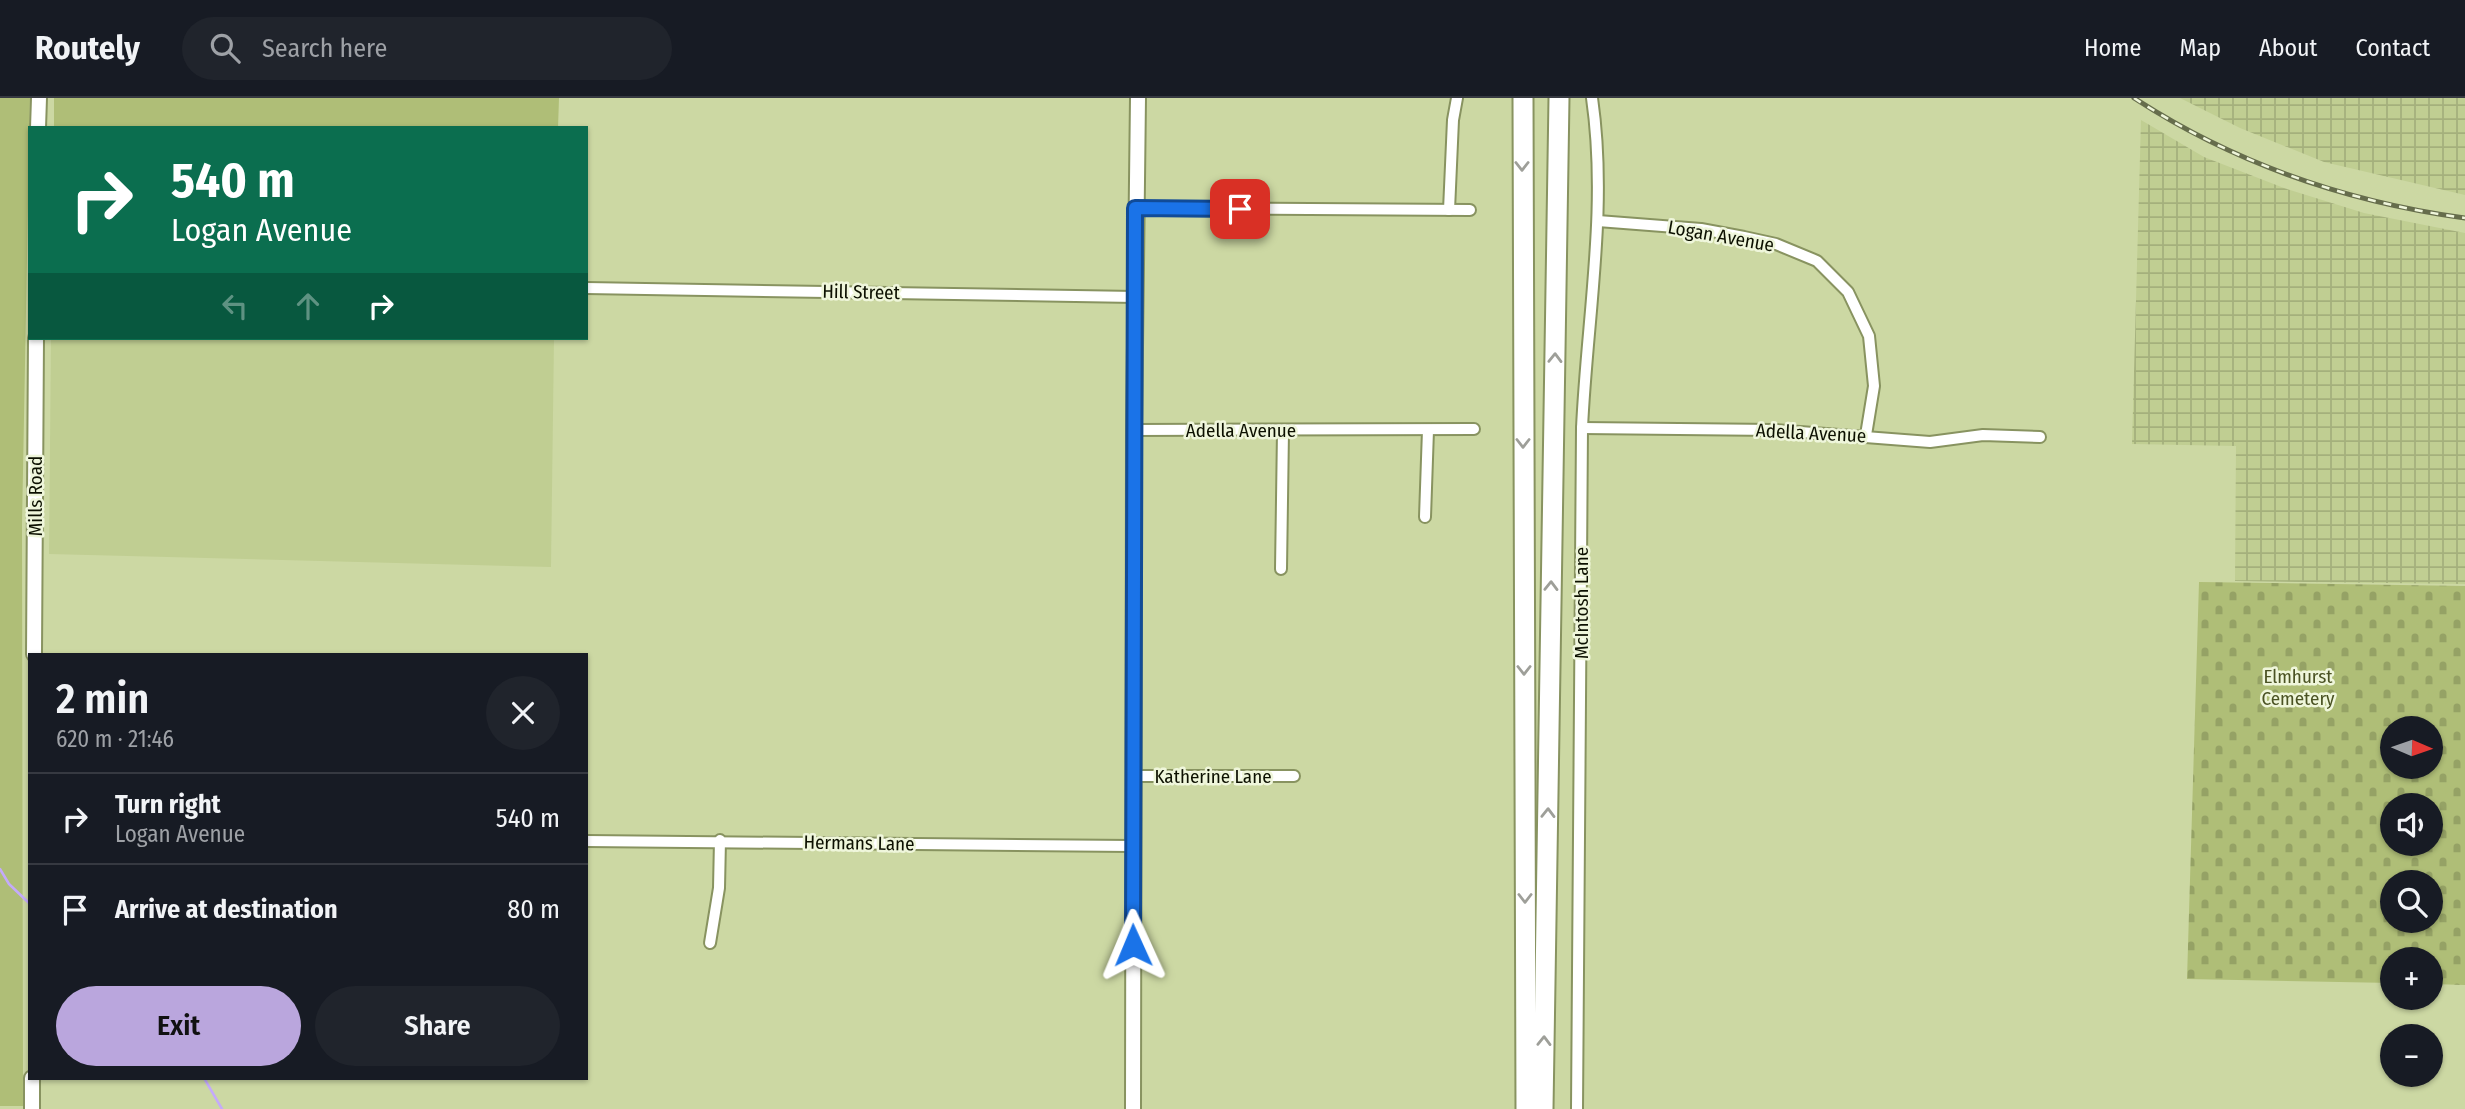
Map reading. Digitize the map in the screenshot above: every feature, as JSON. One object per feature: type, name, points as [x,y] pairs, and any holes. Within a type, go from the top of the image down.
[{"type":"highway","points":[[1523,98],[1526,1109]]},
{"type":"highway","points":[[1543,1109],[1559,98]]},
{"type":"street","points":[[38,126],[39,98]]},
{"type":"street","points":[[1133,1109],[1135,208],[1138,98]]},
{"type":"street","points":[[1449,210],[1453,120],[1457,98]]},
{"type":"street","name":"McIntosh Lane","points":[[1577,1109],[1582,428],[1584,372],[1594,292],[1598,221],[1592,98]]},
{"type":"street","points":[[1135,208],[1470,211]]},
{"type":"street","name":"Logan Avenue","points":[[1598,221],[1701,229],[1776,244],[1817,261],[1848,292],[1870,337],[1874,386],[1866,435]]},
{"type":"street","name":"Hill Street","points":[[588,288],[1135,297]]},
{"type":"street","name":"Mills Road","points":[[34,653],[36,340]]},
{"type":"street","name":"Adella Avenue","points":[[1582,428],[1775,430],[1930,442],[1983,435],[2040,437]]},
{"type":"street","name":"Adella Avenue","points":[[1134,430],[1474,429]]},
{"type":"street","points":[[1425,517],[1429,430]]},
{"type":"street","points":[[1280,569],[1283,431]]},
{"type":"street","name":"Katherine Lane","points":[[1133,776],[1294,776]]},
{"type":"street","points":[[710,943],[719,888],[720,840]]},
{"type":"street","name":"Hermans Lane","points":[[588,841],[720,840],[1132,846]]},
{"type":"street","points":[[32,1080],[32,1109]]},
{"type":"shaded area","points":[[2180,98],[2465,98],[2465,195],[2324,162],[2240,128]]},
{"type":"shaded area","points":[[2141,120],[2204,157],[2284,188],[2364,213],[2465,233],[2465,584],[2235,581],[2236,446],[2132,444]]},
{"type":"shaded area","points":[[51,340],[554,340],[551,567],[49,554]]},
{"type":"green space","points":[[0,98],[30,98],[22,524],[23,1106],[0,1106]]},
{"type":"green space","points":[[54,98],[559,98],[558,126],[54,126]]},
{"type":"green space","name":"Elmhurst Cemetery","points":[[2199,582],[2465,586],[2465,985],[2443,984],[2443,947],[2380,947],[2380,983],[2187,979]]},
{"type":"waterway","points":[[0,869],[9,884],[28,902]]},
{"type":"waterway","points":[[205,1080],[222,1109]]},
{"type":"railway","points":[[2134,98],[2211,142],[2293,176],[2378,202],[2465,218]]},
{"type":"route","points":[[1133,945],[1135,208],[1240,209]]}]
